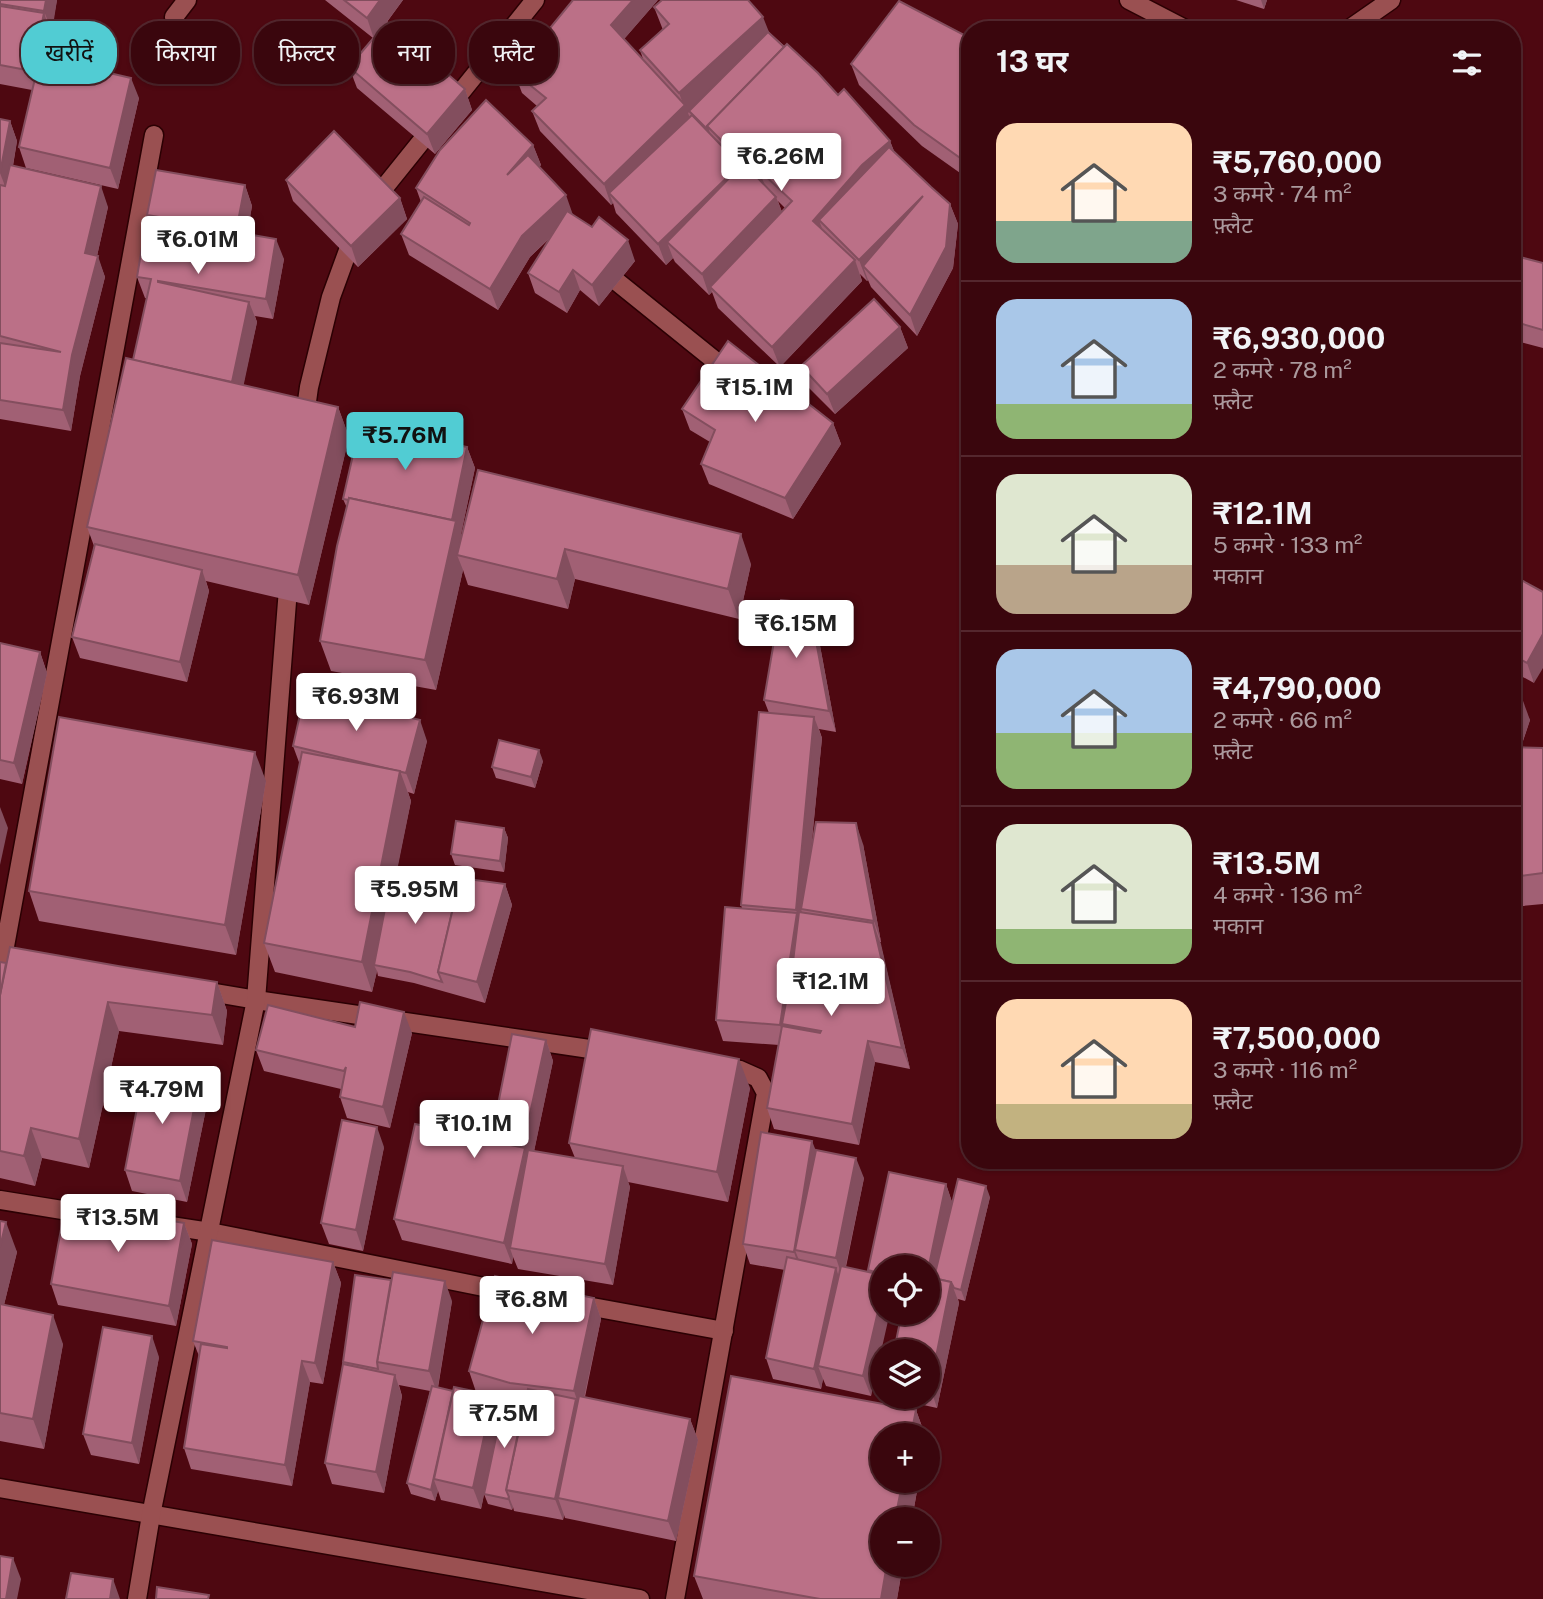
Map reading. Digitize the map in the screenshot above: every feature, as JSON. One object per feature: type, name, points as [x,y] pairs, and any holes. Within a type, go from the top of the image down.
[{"type":"street","points":[[174,17],[187,0]]},
{"type":"street","points":[[302,437],[309,387],[331,297],[354,233],[372,202],[450,116],[535,0]]},
{"type":"street","points":[[1129,0],[1170,21]]},
{"type":"street","points":[[1361,21],[1391,0]]},
{"type":"street","points":[[43,964],[2,957],[154,135]]},
{"type":"street","points":[[585,256],[746,387]]},
{"type":"street","points":[[137,1599],[151,1515],[256,1000],[290,557]]},
{"type":"street","points":[[176,987],[630,1054]]},
{"type":"street","points":[[675,1599],[766,1093],[758,1078],[740,1070],[699,1064]]},
{"type":"street","points":[[0,1200],[105,1216]]},
{"type":"street","points":[[144,1222],[210,1232],[533,1296]]},
{"type":"street","points":[[561,1301],[724,1331]]},
{"type":"street","points":[[0,1488],[640,1599]]},
{"type":"building","points":[[0,0],[46,0],[44,11],[0,4]]},
{"type":"building","points":[[344,0],[380,0],[367,18]]},
{"type":"building","points":[[573,0],[633,0],[611,25],[685,105],[604,184],[532,111],[546,98],[529,84],[558,84],[558,21],[556,21]]},
{"type":"building","points":[[662,0],[748,0],[763,17],[679,93],[640,50],[669,24],[654,7]]},
{"type":"building","points":[[899,1],[961,33],[961,159],[914,125],[851,64]]},
{"type":"building","points":[[0,6],[44,13],[42,21],[21,21],[21,69],[0,65]]},
{"type":"building","points":[[768,32],[784,47],[707,126],[708,130],[689,111]]},
{"type":"building","points":[[373,39],[373,84],[455,84],[455,80],[465,89],[427,134],[359,76],[359,55]]},
{"type":"building","points":[[787,44],[838,95],[844,89],[890,141],[862,165],[813,221],[855,260],[772,347],[710,287],[792,201],[759,170],[754,174],[776,197],[702,274],[667,242],[744,163],[707,126]]},
{"type":"building","points":[[117,75],[131,78],[110,168],[19,147],[34,84],[117,84]]},
{"type":"building","points":[[486,100],[533,145],[507,175],[528,155],[566,195],[522,236],[490,289],[401,234],[424,197],[469,225],[470,223],[416,188],[440,150]]},
{"type":"building","points":[[692,115],[740,165],[658,244],[609,193]]},
{"type":"building","points":[[0,119],[10,121],[0,173]]},
{"type":"building","points":[[334,131],[400,198],[351,246],[286,180]]},
{"type":"building","points":[[889,147],[950,204],[946,247],[910,315],[863,266],[923,196],[859,260],[819,220]]},
{"type":"building","points":[[10,165],[101,186],[85,253],[98,256],[72,355],[63,410],[0,400],[0,343],[61,352],[0,336],[0,185],[5,186]]},
{"type":"building","points":[[156,170],[245,185],[236,232],[276,239],[266,299],[158,281],[249,302],[232,382],[133,360],[151,279],[137,277],[147,217],[188,224],[189,222],[147,215]]},
{"type":"building","points":[[567,211],[592,227],[599,217],[628,240],[592,285],[573,270],[559,292],[528,273]]},
{"type":"building","points":[[1521,257],[1543,263],[1543,330],[1521,324]]},
{"type":"building","points":[[874,299],[900,327],[827,394],[801,366]]},
{"type":"building","points":[[728,341],[833,423],[785,498],[701,464],[715,430],[682,409]]},
{"type":"building","points":[[126,358],[338,407],[298,575],[87,527]]},
{"type":"building","points":[[360,424],[467,447],[452,520],[349,498],[343,499]]},
{"type":"building","points":[[478,470],[741,534],[728,589],[565,549],[557,579],[457,555]]},
{"type":"building","points":[[349,498],[456,521],[425,660],[320,641],[337,546]]},
{"type":"building","points":[[95,544],[202,570],[180,662],[72,637]]},
{"type":"building","points":[[1521,580],[1543,592],[1543,634],[1527,663],[1521,660]]},
{"type":"building","points":[[781,600],[809,603],[829,711],[764,700]]},
{"type":"building","points":[[0,643],[40,652],[14,763],[0,760]]},
{"type":"building","points":[[305,692],[420,720],[406,773],[293,746]]},
{"type":"building","points":[[759,712],[814,717],[796,910],[741,905]]},
{"type":"building","points":[[59,717],[255,752],[225,925],[29,891]]},
{"type":"building","points":[[499,740],[539,750],[531,777],[492,767]]},
{"type":"building","points":[[1521,747],[1543,748],[1543,873],[1521,876]]},
{"type":"building","points":[[302,752],[400,771],[362,962],[264,943]]},
{"type":"building","points":[[456,821],[504,828],[500,861],[451,854]]},
{"type":"building","points":[[816,822],[856,823],[874,921],[801,909]]},
{"type":"building","points":[[392,873],[458,887],[438,972],[442,982],[374,965]]},
{"type":"building","points":[[460,878],[505,884],[477,982],[438,972]]},
{"type":"building","points":[[725,907],[797,913],[780,1025],[716,1020]]},
{"type":"building","points":[[799,912],[873,923],[902,1048],[868,1041],[852,1124],[767,1108],[782,1026],[820,1033],[821,1031],[782,1024]]},
{"type":"building","points":[[10,947],[217,982],[212,1015],[108,1002],[79,1139],[31,1128],[24,1156],[0,1151],[0,995]]},
{"type":"building","points":[[0,962],[6,963],[0,995]]},
{"type":"building","points":[[360,1002],[404,1012],[383,1107],[340,1097],[346,1067],[344,1071],[256,1050],[268,1005],[355,1027]]},
{"type":"building","points":[[591,1029],[739,1059],[717,1172],[569,1143]]},
{"type":"building","points":[[512,1034],[546,1040],[523,1146],[497,1141],[525,1148],[504,1243],[394,1219],[415,1124],[491,1140]]},
{"type":"building","points":[[144,1072],[199,1083],[180,1181],[125,1170]]},
{"type":"building","points":[[342,1120],[377,1127],[356,1230],[321,1223]]},
{"type":"building","points":[[761,1132],[812,1141],[794,1252],[743,1244]]},
{"type":"building","points":[[528,1150],[623,1166],[605,1264],[510,1248]]},
{"type":"building","points":[[816,1150],[856,1158],[836,1258],[795,1250]]},
{"type":"building","points":[[889,1172],[946,1184],[931,1255],[871,1255]]},
{"type":"building","points":[[958,1179],[986,1186],[961,1290],[954,1288],[951,1282],[940,1279],[940,1255]]},
{"type":"building","points":[[66,1202],[184,1223],[169,1306],[51,1284]]},
{"type":"building","points":[[0,1221],[6,1222],[0,1247]]},
{"type":"building","points":[[212,1240],[333,1262],[315,1363],[302,1361],[285,1465],[184,1448],[201,1344],[227,1348],[193,1341]]},
{"type":"building","points":[[787,1257],[836,1268],[814,1369],[766,1358]]},
{"type":"building","points":[[841,1266],[870,1272],[870,1325],[875,1325],[863,1376],[818,1366]]},
{"type":"building","points":[[393,1272],[445,1281],[429,1371],[377,1362]]},
{"type":"building","points":[[355,1275],[391,1280],[378,1369],[343,1362]]},
{"type":"building","points":[[495,1276],[594,1298],[574,1391],[510,1383],[469,1371]]},
{"type":"building","points":[[940,1280],[951,1282],[940,1339],[896,1339],[899,1325],[940,1325]]},
{"type":"building","points":[[0,1304],[53,1315],[33,1419],[0,1413]]},
{"type":"building","points":[[103,1327],[152,1336],[132,1443],[83,1434]]},
{"type":"building","points":[[343,1364],[395,1375],[376,1472],[325,1463]]},
{"type":"building","points":[[731,1376],[870,1402],[870,1409],[916,1410],[913,1423],[870,1423],[870,1493],[900,1493],[897,1507],[870,1507],[870,1577],[885,1577],[881,1599],[820,1599],[694,1576]]},
{"type":"building","points":[[432,1386],[453,1391],[431,1490],[407,1483]]},
{"type":"building","points":[[454,1387],[493,1395],[473,1488],[434,1479]]},
{"type":"building","points":[[528,1389],[576,1399],[555,1499],[506,1490]]},
{"type":"building","points":[[579,1396],[690,1419],[668,1521],[558,1498]]},
{"type":"building","points":[[504,1400],[524,1405],[506,1490],[508,1499],[484,1494]]},
{"type":"building","points":[[0,1556],[13,1558],[6,1599],[0,1599]]},
{"type":"building","points":[[71,1573],[113,1579],[110,1599],[66,1599]]},
{"type":"building","points":[[157,1587],[209,1595],[208,1599],[156,1599]]}]
